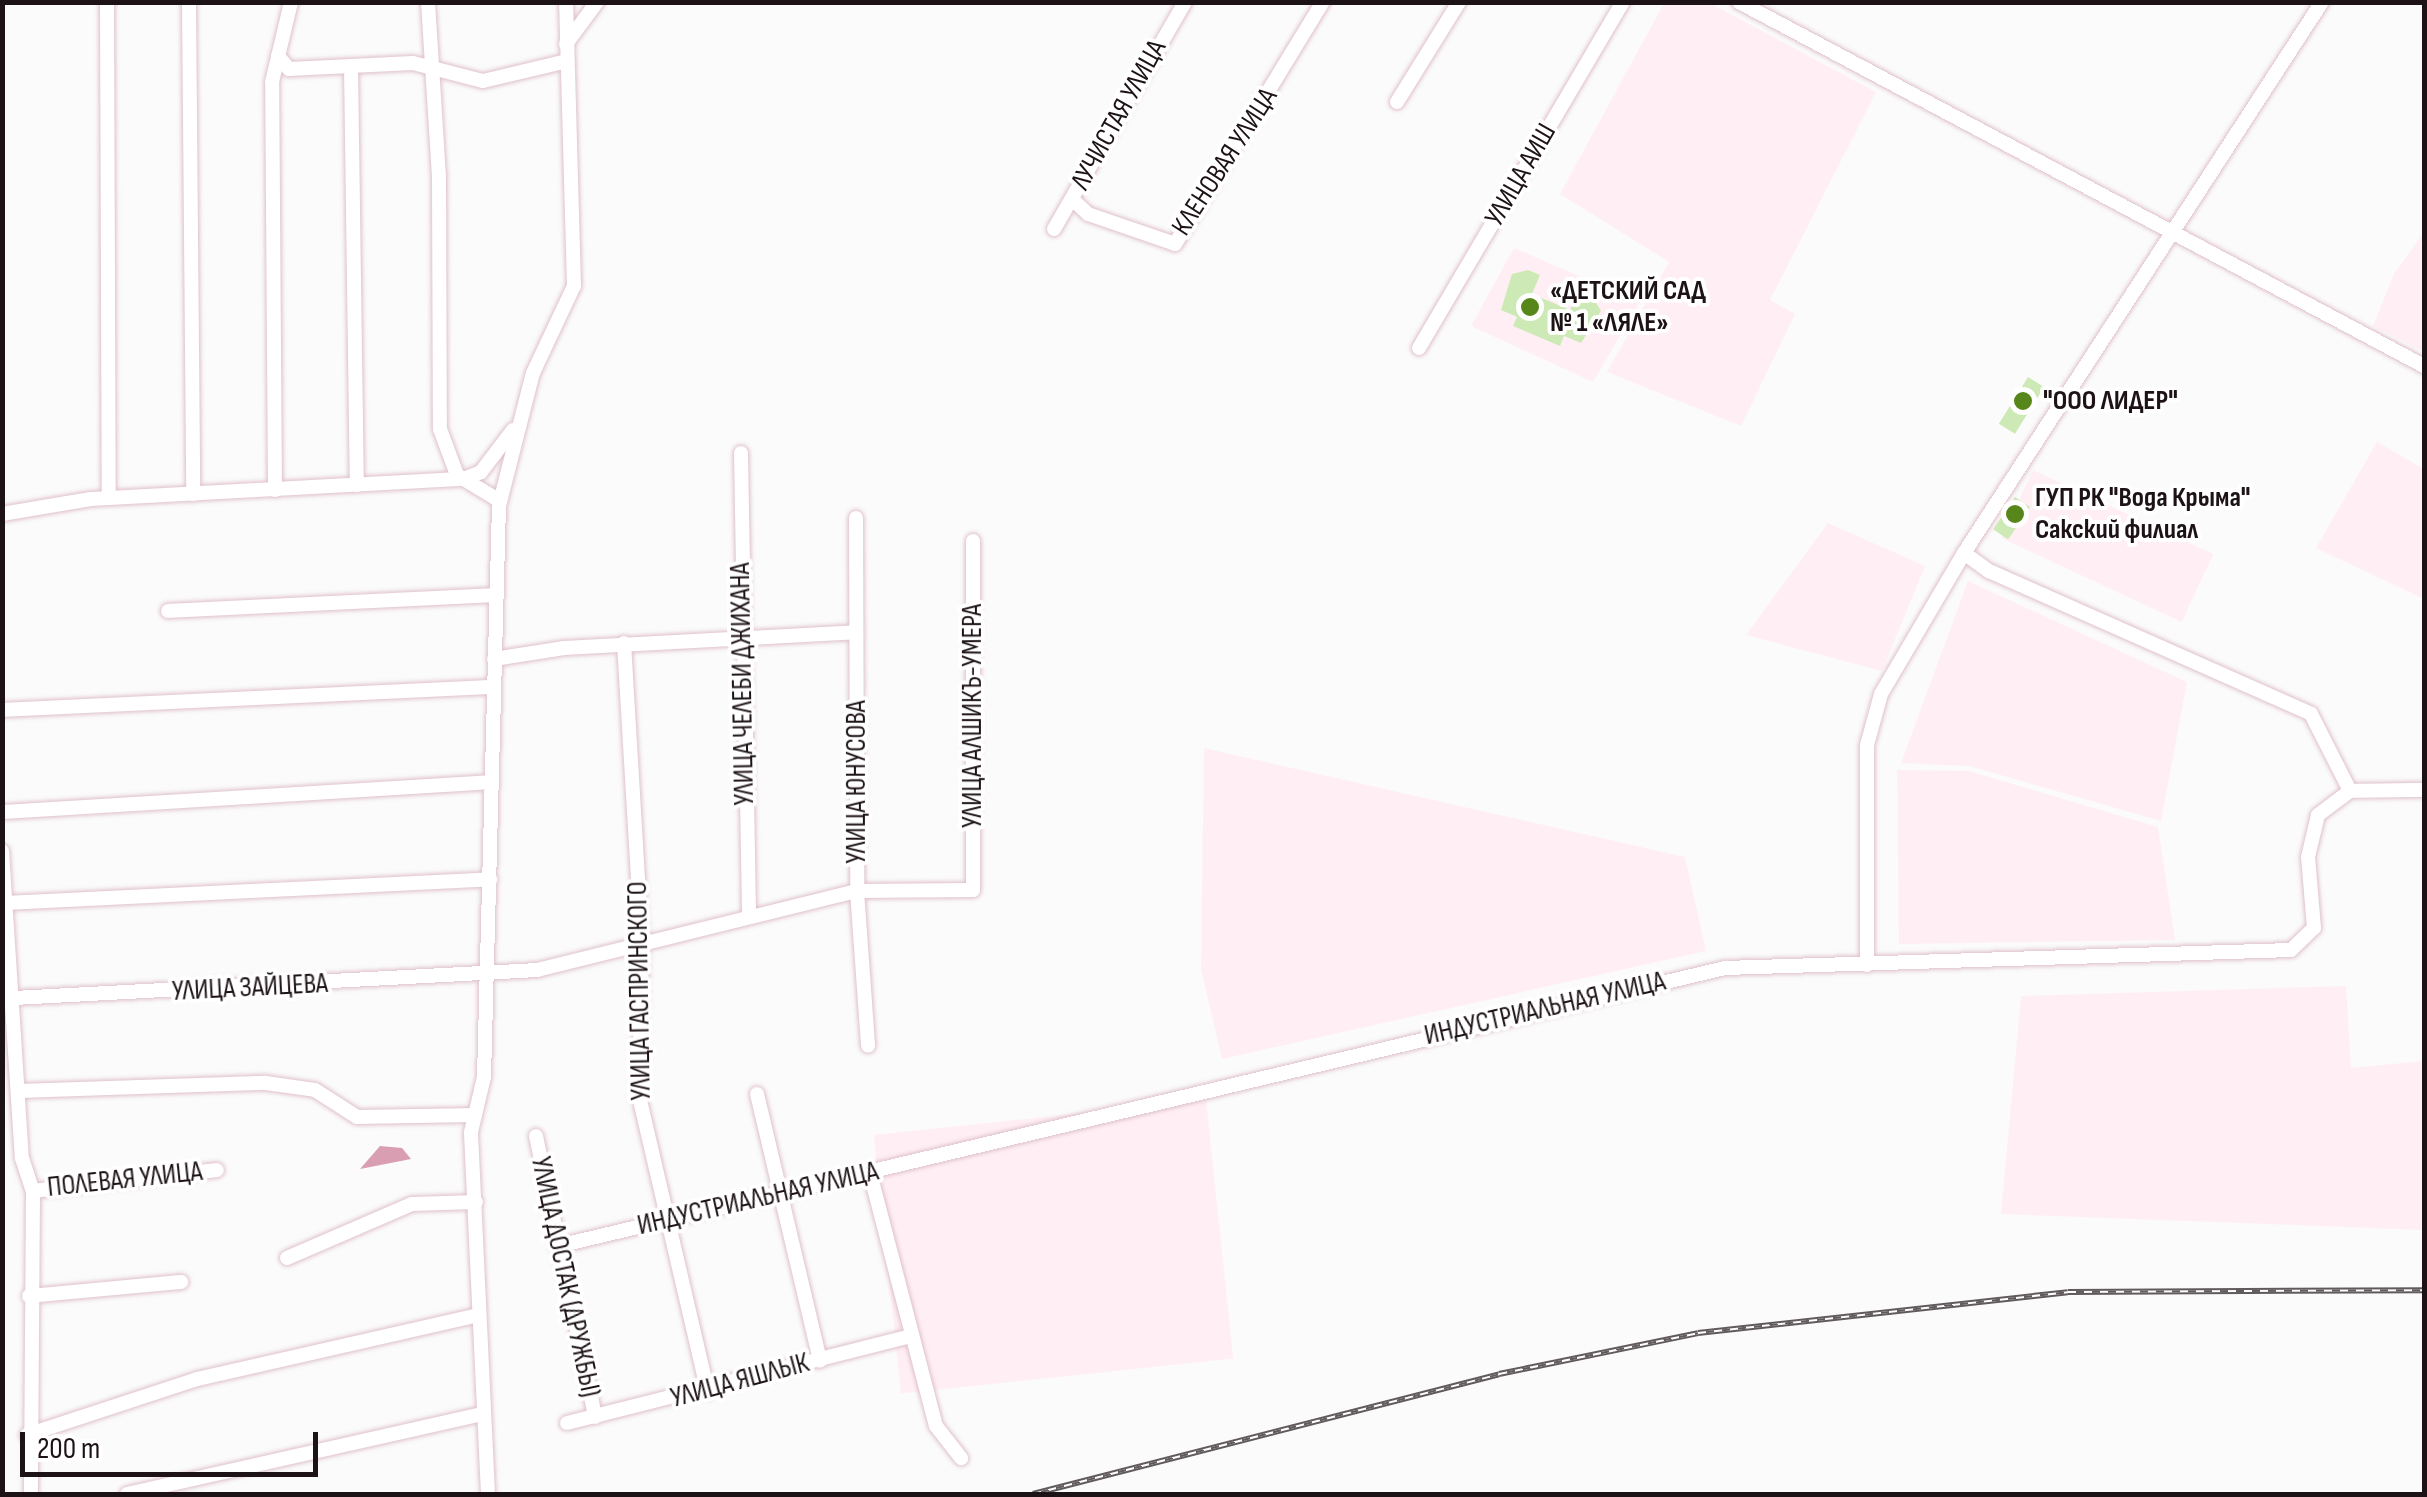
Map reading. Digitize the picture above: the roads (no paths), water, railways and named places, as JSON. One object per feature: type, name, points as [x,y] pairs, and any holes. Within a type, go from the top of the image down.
[{"type":"street","points":[[275,490],[278,56],[291,2]]},
{"type":"street","points":[[428,2],[428,66],[439,178],[440,429],[462,479],[500,501]]},
{"type":"street","points":[[488,1494],[478,1415],[475,1114],[484,1077],[495,595],[500,501],[518,424],[574,286],[566,2]]},
{"type":"street","points":[[278,56],[289,69],[428,66],[483,81],[566,52],[596,2]]},
{"type":"street","name":"ЛУЧИСТАЯ УЛИЦА","points":[[1054,229],[1185,2]]},
{"type":"street","name":"КЛЕНОВАЯ УЛИЦА","points":[[1072,199],[1088,214],[1175,244],[1323,2]]},
{"type":"street","points":[[1397,102],[1459,2]]},
{"type":"street","name":"УЛИЦА АИШ","points":[[1420,348],[1623,2]]},
{"type":"street","points":[[1739,2],[2171,235],[2424,366]]},
{"type":"street","points":[[1867,966],[1867,745],[1882,694],[1964,553],[2322,2]]},
{"type":"street","points":[[107,3],[109,498]]},
{"type":"street","points":[[189,4],[192,494]]},
{"type":"street","points":[[352,66],[357,485]]},
{"type":"street","points":[[2,514],[109,498],[462,479],[481,472],[518,424]]},
{"type":"street","name":"УЛИЦА ЧЕЛЕБИ ДЖИХАНА","points":[[742,453],[740,638],[749,916]]},
{"type":"street","name":"УЛИЦА ЮНУСОВА","points":[[856,518],[858,891],[868,1046]]},
{"type":"street","name":"УЛИЦА АЛШИКЪ-УМЕРА","points":[[973,541],[973,890]]},
{"type":"street","points":[[1964,553],[1989,572],[2311,714],[2350,792],[2424,790]]},
{"type":"street","points":[[168,611],[495,595]]},
{"type":"street","points":[[494,660],[624,644],[856,632]]},
{"type":"street","name":"УЛИЦА ГАСПРИНСКОГО","points":[[624,644],[642,943],[639,1096],[708,1392]]},
{"type":"street","points":[[2,710],[492,687]]},
{"type":"street","points":[[2,812],[490,782]]},
{"type":"street","name":"ИНДУСТРИАЛЬНАЯ УЛИЦА","points":[[558,1246],[1688,975],[2302,946],[2314,928],[2310,838],[2318,816],[2350,792]]},
{"type":"street","points":[[2,851],[19,1091],[32,1191],[28,1296],[31,1494]]},
{"type":"street","points":[[6,903],[490,878]]},
{"type":"street","name":"УЛИЦА ЗАЙЦЕВА","points":[[14,998],[557,967],[858,891],[973,890]]},
{"type":"street","points":[[19,1091],[266,1084],[314,1090],[357,1117],[475,1114]]},
{"type":"street","points":[[757,1094],[820,1361]]},
{"type":"street","name":"УЛИЦА ДОСТАК (ДРУЖБЫ)","points":[[536,1136],[595,1417]]},
{"type":"street","name":"ПОЛЕВАЯ УЛИЦА","points":[[32,1191],[217,1170]]},
{"type":"street","points":[[870,1173],[936,1426],[961,1458]]},
{"type":"street","points":[[288,1258],[412,1204],[476,1202]]},
{"type":"street","points":[[28,1296],[181,1282]]},
{"type":"street","points":[[28,1436],[198,1379],[478,1315]]},
{"type":"street","name":"УЛИЦА ЯШЛЫК","points":[[567,1424],[708,1392],[912,1336]]},
{"type":"street","points":[[128,1494],[478,1415]]},
{"type":"railway","points":[[1033,1494],[1499,1374],[1698,1333],[2068,1292],[2424,1290]]},
{"type":"place","name":"«ДЕТСКИЙ САД № 1 «ЛЯЛЕ»","points":[[1530,307]]},
{"type":"place","name":"\"ООО ЛИДЕР\"","points":[[2023,401]]},
{"type":"place","name":"ГУП РК \"Вода Крыма\" Сакский филиал","points":[[2015,514]]}]
